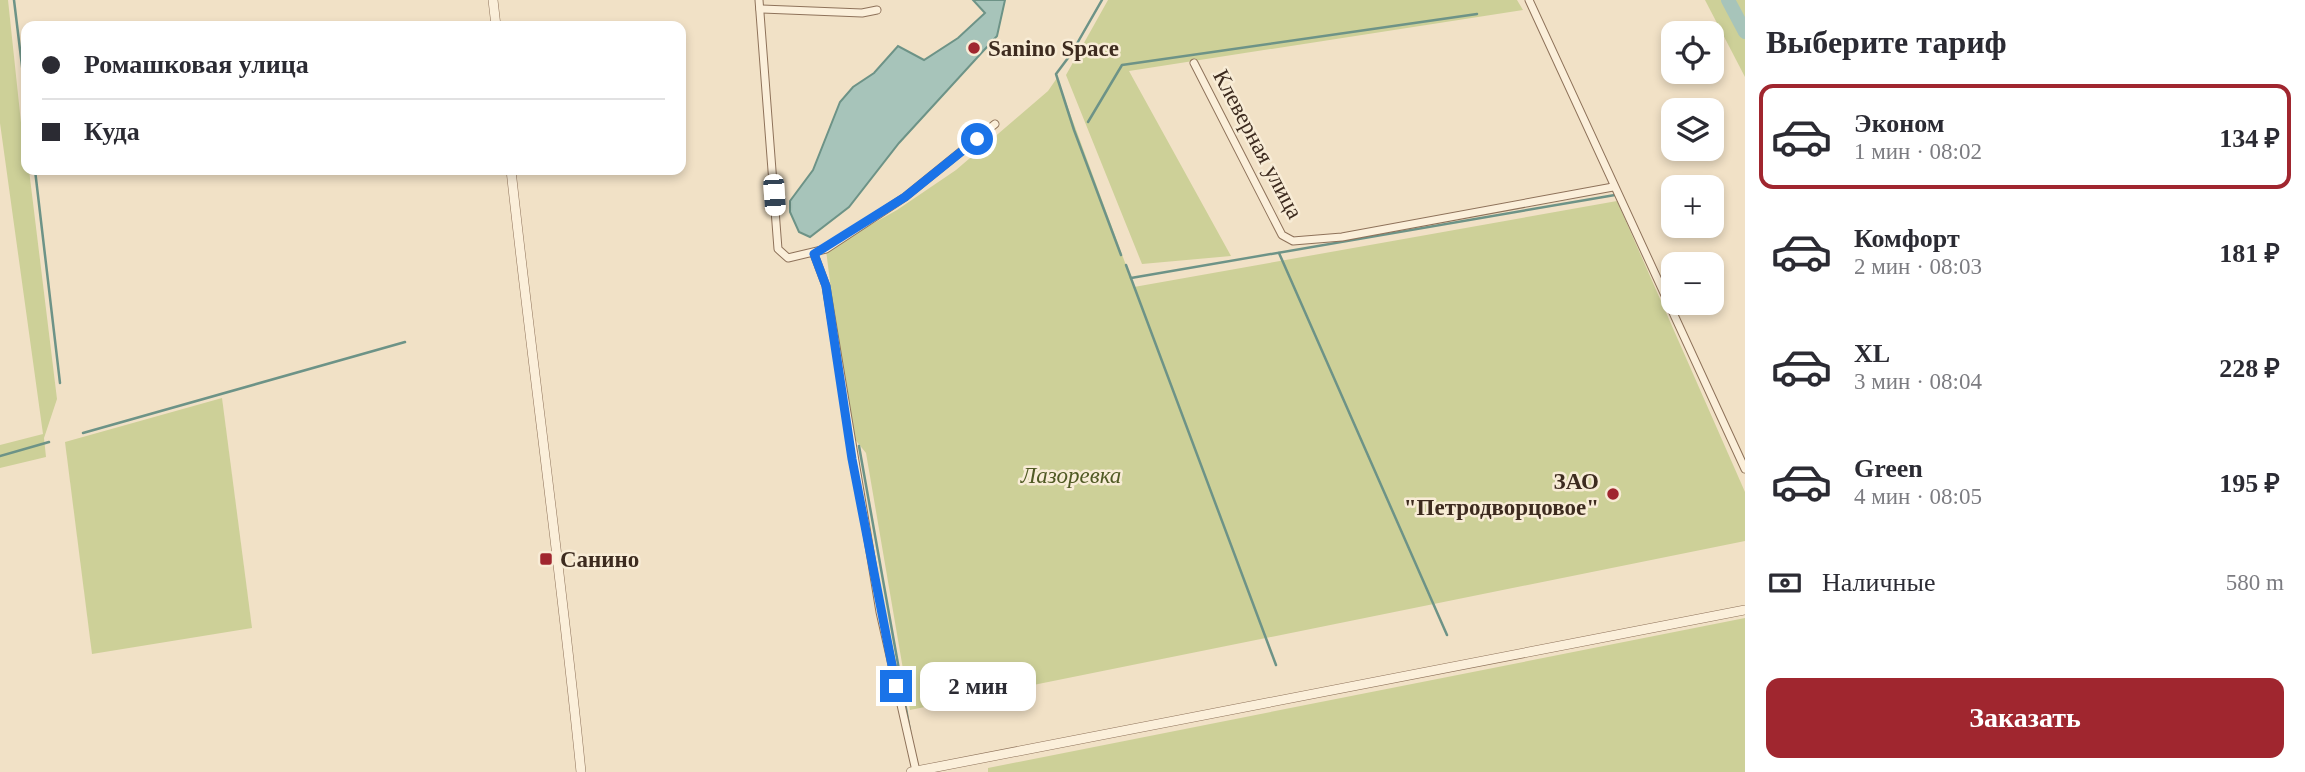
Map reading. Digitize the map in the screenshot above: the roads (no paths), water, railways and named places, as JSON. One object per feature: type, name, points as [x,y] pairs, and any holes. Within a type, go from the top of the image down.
[{"type":"street","points":[[493,0],[495,21]]},
{"type":"street","points":[[1529,0],[1745,469]]},
{"type":"street","points":[[877,10],[862,13],[759,4],[778,248],[788,258],[814,254],[905,197],[995,124]]},
{"type":"street","name":"Клеверная улица","points":[[1194,63],[1282,235],[1293,241],[1375,231],[1613,187]]},
{"type":"street","points":[[512,175],[535,387],[564,600],[581,772]]},
{"type":"street","points":[[814,254],[826,286],[880,612],[913,771],[1745,610]]},
{"type":"water","points":[[973,0],[1005,0],[997,36],[899,143],[849,207],[810,237],[799,232],[790,212],[790,201],[813,170],[840,102],[853,87],[874,73],[898,46],[924,60],[958,38],[985,13]]},
{"type":"waterway","points":[[14,0],[21,58]]},
{"type":"waterway","points":[[1102,0],[1071,54],[1056,74],[1121,255]]},
{"type":"waterway","points":[[1728,0],[1745,32]]},
{"type":"waterway","points":[[1088,122],[1122,65],[1477,14]]},
{"type":"waterway","points":[[36,175],[60,383]]},
{"type":"waterway","points":[[1131,278],[1615,195]]},
{"type":"waterway","points":[[1279,253],[1447,635]]},
{"type":"waterway","points":[[1126,265],[1276,665]]},
{"type":"waterway","points":[[83,433],[405,342]]},
{"type":"waterway","points":[[0,456],[49,442]]},
{"type":"waterway","points":[[859,446],[910,731]]},
{"type":"place","name":"Sanino Space","points":[[974,48]]},
{"type":"place","name":"ЗАО \"Петродворцовое\"","points":[[1613,494]]},
{"type":"place","name":"Санино","points":[[546,559]]},
{"type":"park label","name":"Лазоревка","points":[[1071,475]]}]
